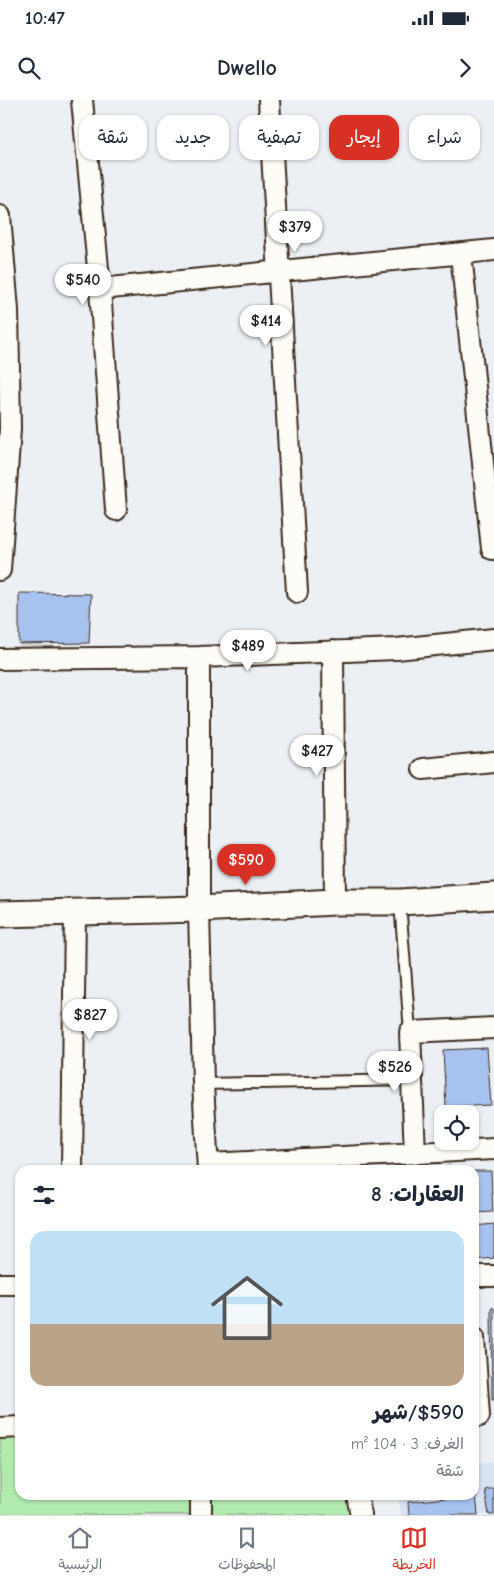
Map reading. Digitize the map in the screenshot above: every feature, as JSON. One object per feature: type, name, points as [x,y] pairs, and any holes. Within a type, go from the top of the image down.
[{"type":"street","points":[[82,100],[100,289],[116,510]]},
{"type":"street","points":[[269,100],[298,592]]},
{"type":"street","points":[[0,216],[4,310],[5,429],[0,570]]},
{"type":"street","points":[[100,289],[494,250]]},
{"type":"street","points":[[461,254],[488,447],[492,549]]},
{"type":"street","points":[[0,659],[199,657],[396,649],[494,640]]},
{"type":"street","points":[[333,651],[335,902]]},
{"type":"street","points":[[199,657],[199,908],[203,1084],[208,1165]]},
{"type":"street","points":[[423,769],[494,762]]},
{"type":"street","points":[[0,914],[335,902],[400,902],[494,896]]},
{"type":"street","points":[[72,1165],[75,911]]},
{"type":"street","points":[[414,1154],[410,1032],[494,1028]]},
{"type":"street","points":[[297,1165],[341,1164],[414,1154],[494,1149]]},
{"type":"street","points":[[479,1276],[494,1276]]},
{"type":"street","points":[[0,1284],[15,1284]]},
{"type":"street","points":[[479,1387],[482,1416]]},
{"type":"street","points":[[0,1428],[15,1427]]},
{"type":"street","points":[[201,1500],[201,1515]]},
{"type":"street","points":[[357,1500],[361,1515]]},
{"type":"lane","points":[[400,902],[410,1032]]},
{"type":"lane","points":[[203,1084],[412,1080]]},
{"type":"shaded area","points":[[494,1461],[494,1515],[401,1515],[399,1500],[479,1500],[479,1462]]},
{"type":"green space","points":[[15,1429],[15,1500],[199,1500],[199,1515],[0,1515],[0,1430]]},
{"type":"green space","points":[[203,1500],[355,1500],[358,1515],[203,1515]]},
{"type":"building","points":[[19,593],[91,594],[89,643],[19,644]]},
{"type":"building","points":[[487,1048],[491,1105],[446,1105],[443,1050]]},
{"type":"building","points":[[479,1171],[491,1171],[493,1212],[479,1213]]},
{"type":"building","points":[[494,1224],[494,1258],[479,1260],[479,1226]]},
{"type":"building","points":[[491,1308],[494,1308],[494,1400],[492,1400]]},
{"type":"building","points":[[494,1488],[494,1515],[489,1515],[485,1490]]},
{"type":"building","points":[[476,1500],[478,1515],[409,1515],[408,1502]]}]
